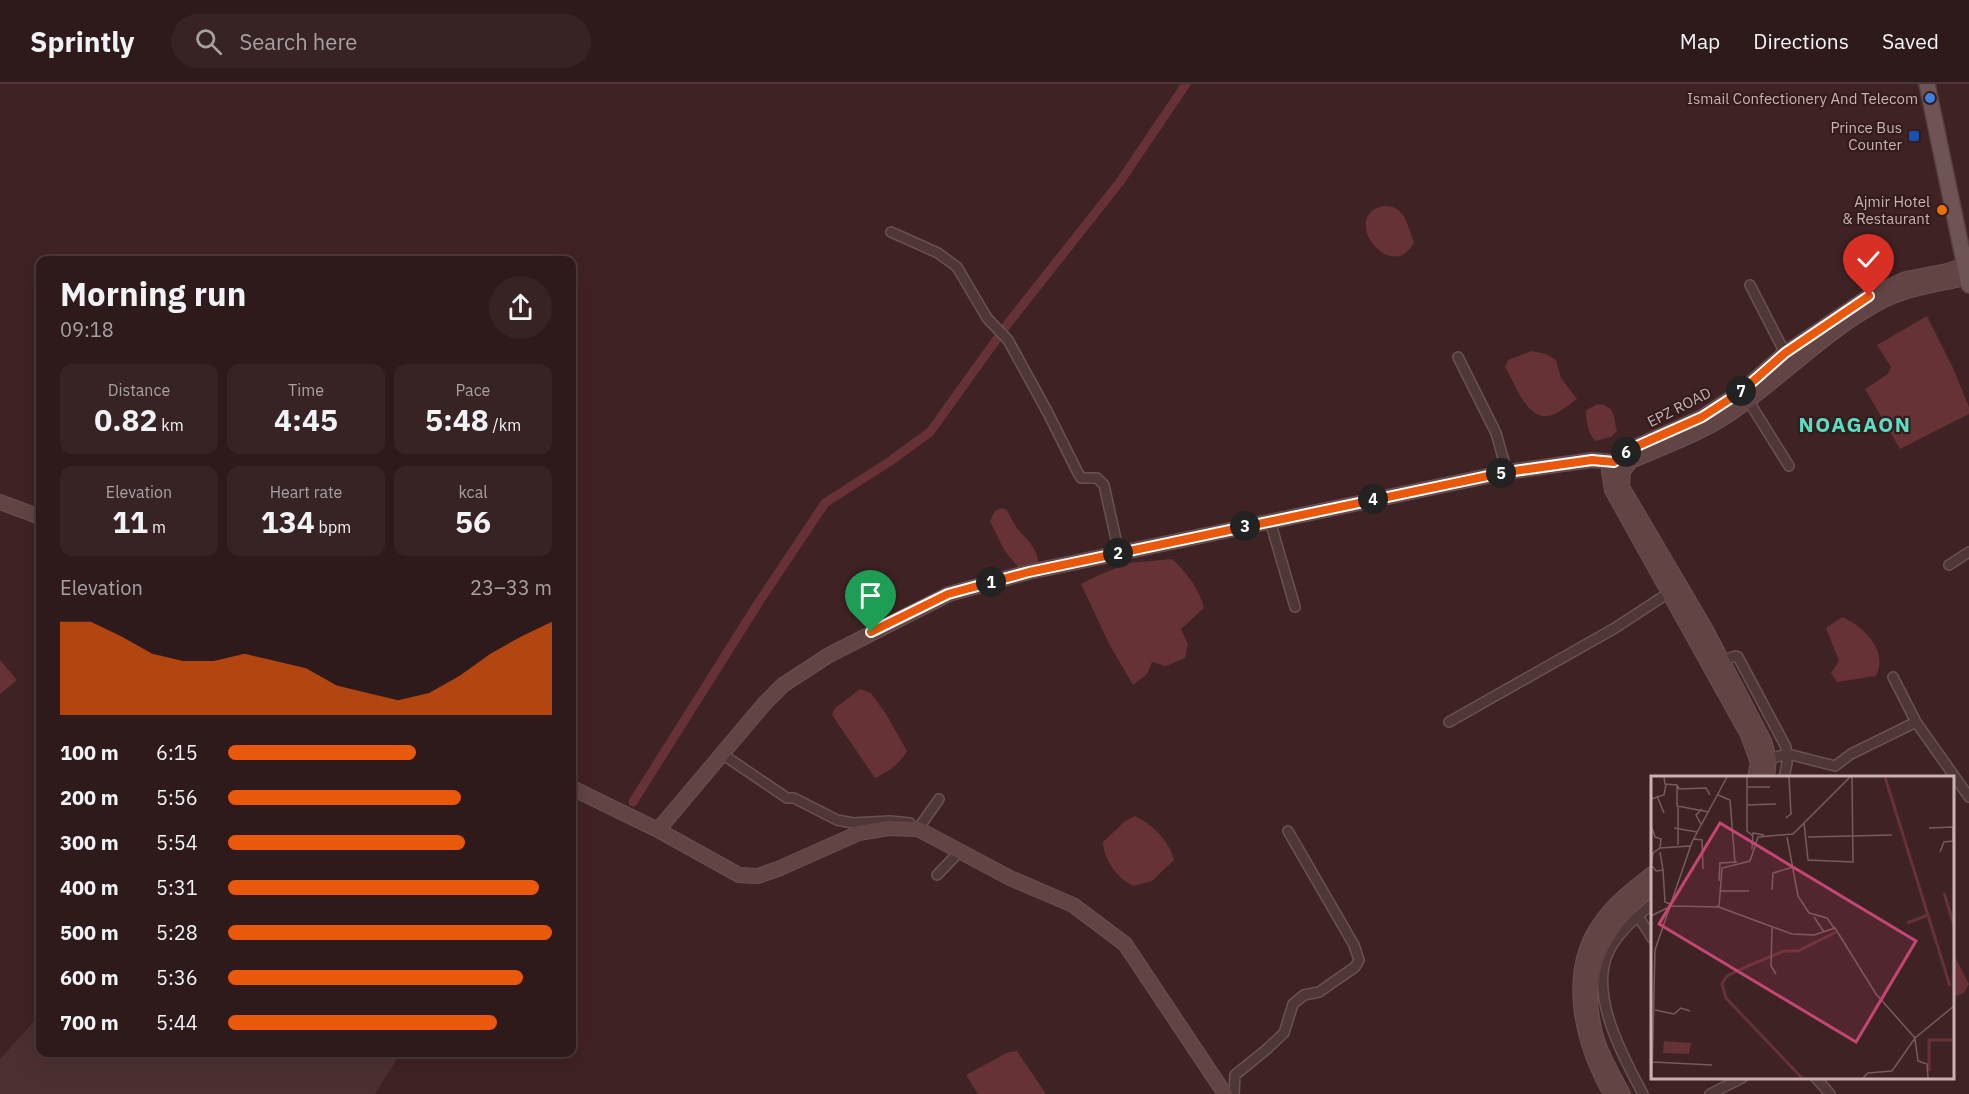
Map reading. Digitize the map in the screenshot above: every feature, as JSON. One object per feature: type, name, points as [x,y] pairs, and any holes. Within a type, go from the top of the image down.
[{"type":"main road","points":[[1927,84],[1968,273]]},
{"type":"main road","points":[[1938,84],[1969,237]]},
{"type":"main road","name":"EPZ ROAD","points":[[1620,464],[1628,450],[1745,395],[1807,345],[1871,301],[1968,273]]},
{"type":"main road","name":"EPZ ROAD","points":[[1745,395],[1785,353],[1807,345]]},
{"type":"main road","points":[[658,830],[765,703],[783,685],[829,655],[948,594],[1029,572],[1507,472],[1592,460],[1620,464]]},
{"type":"main road","points":[[1620,464],[1609,471],[1612,490],[1670,592],[1722,661],[1764,741],[1767,776]]},
{"type":"main road","points":[[1620,464],[1623,471],[1622,487],[1699,631],[1747,733],[1764,760]]},
{"type":"main road","points":[[0,502],[36,515]]},
{"type":"main road","points":[[1756,776],[1764,760]]},
{"type":"main road","points":[[576,790],[658,830],[739,875],[758,876],[778,869],[859,832],[920,826],[1010,878],[1073,905],[1125,944],[1225,1094]]},
{"type":"main road","points":[[1611,1094],[1596,1067],[1585,1030],[1581,999],[1585,951],[1605,917],[1632,890],[1651,876]]},
{"type":"main road","points":[[1623,1094],[1607,1065],[1597,1040],[1591,1010],[1594,962],[1616,921],[1651,889]]},
{"type":"street","points":[[891,232],[938,253],[957,267],[987,318],[1008,340],[1081,478],[1097,478],[1104,485],[1119,553]]},
{"type":"street","points":[[1750,285],[1785,353]]},
{"type":"street","points":[[1458,357],[1496,433],[1507,472]]},
{"type":"street","points":[[1745,395],[1789,466]]},
{"type":"street","points":[[1270,521],[1295,607]]},
{"type":"street","points":[[1949,565],[1969,552]]},
{"type":"street","points":[[1449,722],[1615,628],[1670,592]]},
{"type":"street","points":[[1722,661],[1738,657],[1786,747],[1788,754],[1784,776]]},
{"type":"street","points":[[1893,677],[1916,722],[1969,797]]},
{"type":"street","points":[[1764,760],[1788,754],[1835,766],[1851,754],[1916,722]]},
{"type":"street","points":[[722,754],[787,798],[794,798],[837,819],[853,823],[890,821],[920,826],[939,799]]},
{"type":"street","points":[[1234,1094],[1235,1075],[1284,1033],[1293,1004],[1304,995],[1319,992],[1355,967],[1359,960],[1354,945],[1288,831]]},
{"type":"street","points":[[937,875],[961,850]]},
{"type":"street","points":[[1643,1094],[1620,1052],[1606,1005],[1603,984],[1608,953],[1614,943],[1638,916],[1651,906]]},
{"type":"street","points":[[1638,916],[1651,935]]},
{"type":"street","points":[[1710,1094],[1738,1079]]},
{"type":"street","points":[[1818,1079],[1830,1094]]},
{"type":"shaded area","points":[[1383,206],[1401,212],[1407,222],[1414,242],[1405,254],[1394,256],[1383,253],[1373,245],[1367,234],[1366,222],[1371,213]]},
{"type":"shaded area","points":[[1927,316],[1953,368],[1969,407],[1969,414],[1900,449],[1865,389],[1888,374],[1891,367],[1877,345]]},
{"type":"shaded area","points":[[1532,351],[1546,354],[1556,360],[1561,378],[1577,399],[1552,415],[1543,416],[1529,408],[1505,367],[1508,360]]},
{"type":"shaded area","points":[[1598,404],[1611,409],[1617,431],[1611,437],[1596,441],[1591,436],[1588,427],[1586,410]]},
{"type":"shaded area","points":[[1001,508],[1007,510],[1017,528],[1027,539],[1038,562],[1018,567],[1004,550],[990,521],[995,511]]},
{"type":"shaded area","points":[[1172,559],[1192,581],[1204,608],[1181,629],[1188,644],[1185,658],[1166,666],[1152,662],[1147,674],[1133,685],[1109,644],[1081,584],[1129,563]]},
{"type":"shaded area","points":[[1842,617],[1858,626],[1872,640],[1879,657],[1876,676],[1837,682],[1831,673],[1839,661],[1826,628]]},
{"type":"shaded area","points":[[0,660],[17,680],[0,694]]},
{"type":"shaded area","points":[[860,689],[871,693],[907,751],[894,767],[875,778],[832,715],[835,708]]},
{"type":"shaded area","points":[[1135,816],[1148,823],[1159,834],[1174,860],[1152,881],[1134,886],[1123,879],[1113,868],[1106,855],[1103,842],[1125,821]]},
{"type":"shaded area","points":[[1954,955],[1969,984],[1964,993],[1954,997]]},
{"type":"shaded area","points":[[36,1019],[36,1057],[398,1057],[375,1094],[0,1094],[0,1059]]},
{"type":"shaded area","points":[[1017,1051],[1046,1094],[978,1094],[966,1075],[1008,1052]]},
{"type":"waterway","points":[[633,802],[757,605],[825,503],[889,462],[930,432],[1009,322],[1119,183],[1186,84]]},
{"type":"place","name":"Ismail Confectionery And Telecom","points":[[1930,98]]},
{"type":"place","name":"Prince Bus Counter","points":[[1914,136]]},
{"type":"place","name":"Ajmir Hotel & Restaurant","points":[[1942,210]]},
{"type":"district","name":"NOAGAON","points":[[1855,424]]},
{"type":"route","points":[[871,632],[948,594],[1029,572],[1507,472],[1592,460],[1614,462],[1628,450],[1702,417],[1742,391],[1785,353],[1869,296]]}]
